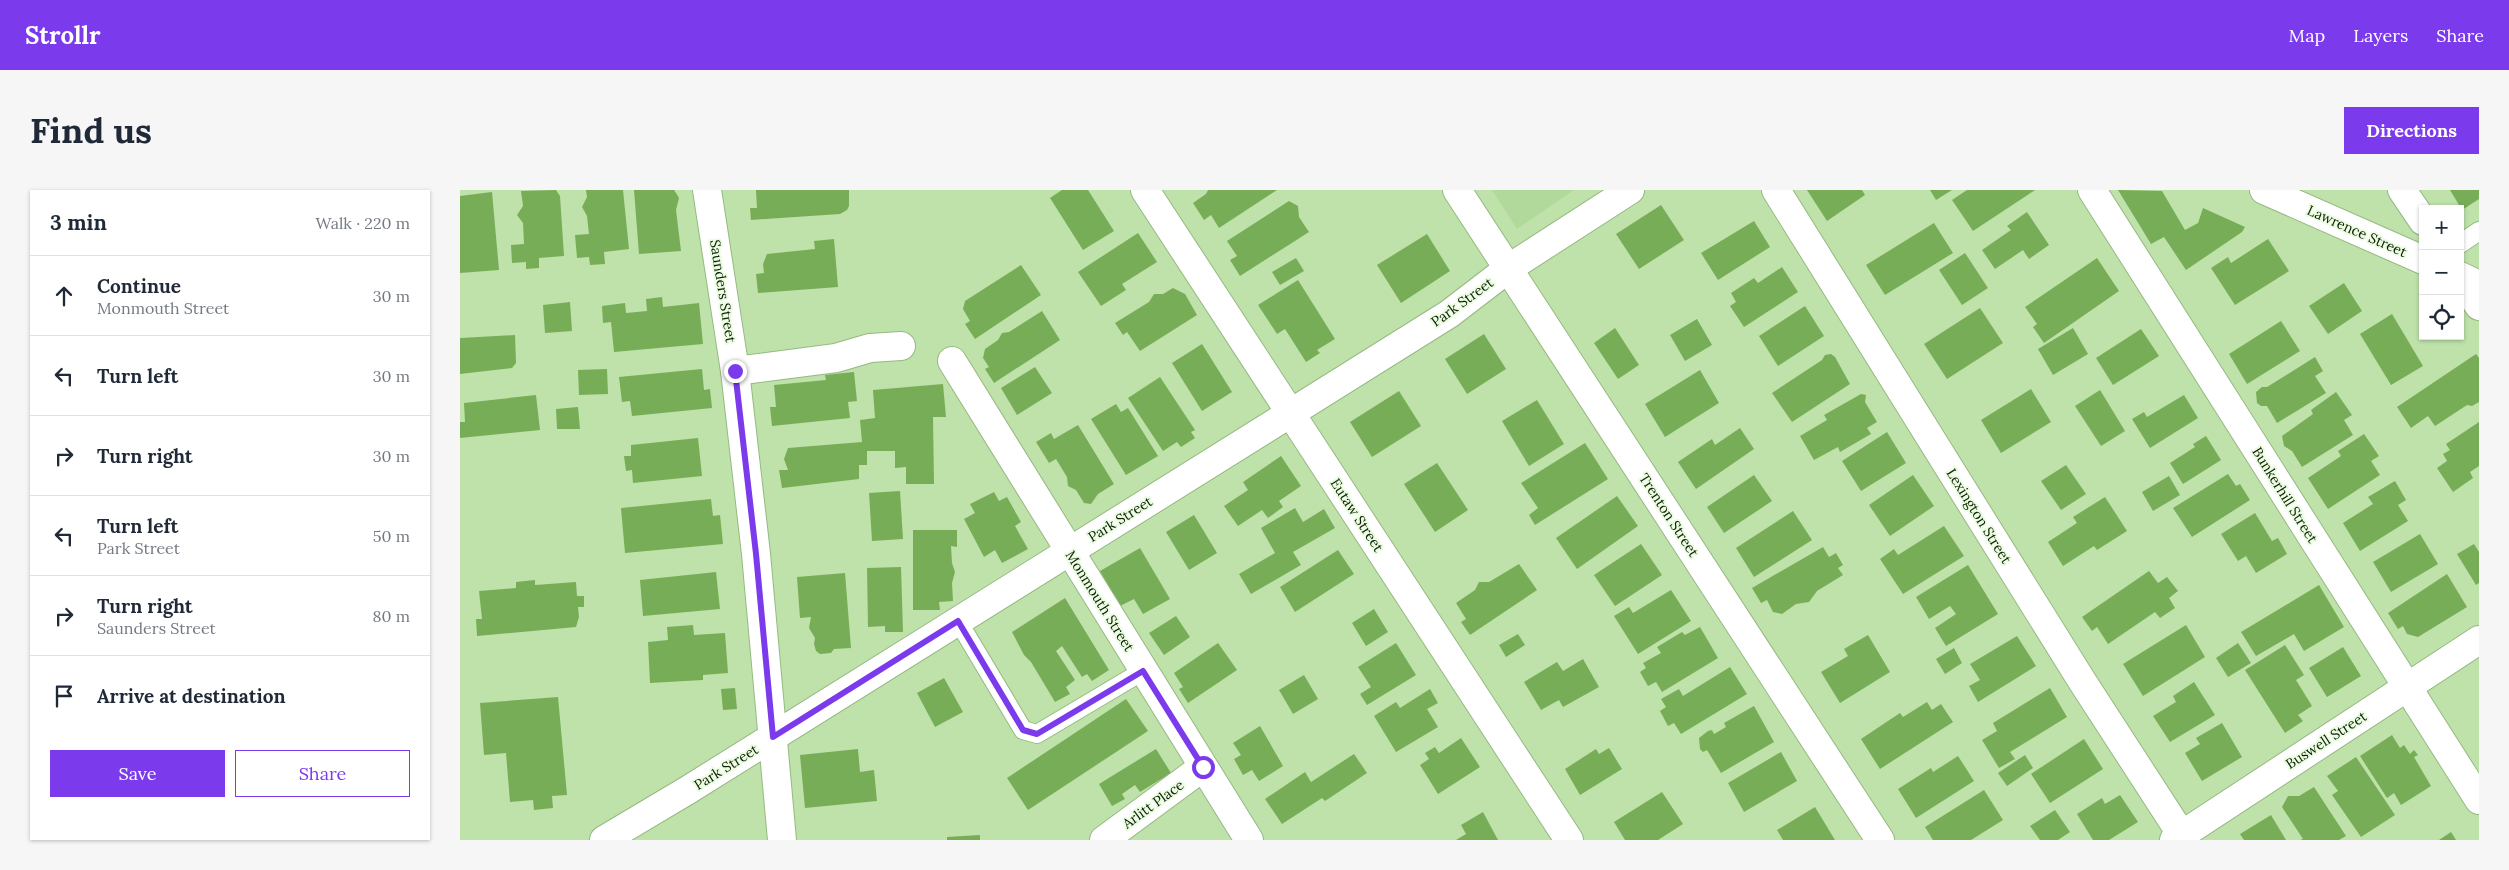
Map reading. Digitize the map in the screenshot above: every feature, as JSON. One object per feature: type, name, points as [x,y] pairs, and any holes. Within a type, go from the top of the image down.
[{"type":"street","name":"Saunders Street","points":[[707,190],[735,371],[756,554],[782,840]]},
{"type":"street","name":"Eutaw Street","points":[[1145,190],[1570,840]]},
{"type":"street","name":"Trenton Street","points":[[1457,190],[1880,840]]},
{"type":"street","name":"Lexington Street","points":[[1776,190],[2180,838]]},
{"type":"street","name":"Bunkerhill Street","points":[[2092,190],[2479,800]]},
{"type":"street","name":"Lawrence Street","points":[[2264,190],[2419,258]]},
{"type":"street","points":[[2402,190],[2419,215]]},
{"type":"street","name":"Park Street","points":[[604,840],[773,737],[1449,314],[1509,268],[1616,194]]},
{"type":"street","points":[[2464,279],[2479,285]]},
{"type":"street","points":[[2464,283],[2479,306]]},
{"type":"street","points":[[735,371],[836,358],[870,348],[901,346]]},
{"type":"street","name":"Monmouth Street","points":[[952,361],[1249,840]]},
{"type":"street","name":"Buswell Street","points":[[2180,838],[2479,640]]},
{"type":"street","name":"Arlitt Place","points":[[1104,840],[1203,767]]},
{"type":"lane","points":[[2464,241],[2479,231]]},
{"type":"lane","points":[[958,621],[1023,730],[1037,734],[1143,671]]},
{"type":"shaded area","points":[[1492,190],[1574,190],[1517,229]]},
{"type":"building","points":[[556,190],[560,196],[564,256],[539,258],[539,268],[526,269],[526,262],[512,263],[511,245],[524,244],[523,223],[517,215],[523,206],[521,191]]},
{"type":"building","points":[[586,190],[623,190],[629,249],[604,252],[605,264],[590,265],[589,257],[577,258],[575,235],[589,234],[587,216],[582,207],[587,197]]},
{"type":"building","points":[[634,190],[674,190],[679,198],[676,210],[681,251],[639,254]]},
{"type":"building","points":[[756,190],[849,190],[849,206],[847,210],[840,214],[751,220],[750,208],[757,208]]},
{"type":"building","points":[[1062,190],[1088,190],[1114,231],[1083,250],[1050,198]]},
{"type":"building","points":[[1208,190],[1277,190],[1219,228],[1211,215],[1204,220],[1193,203],[1206,194]]},
{"type":"building","points":[[1807,190],[1862,190],[1865,195],[1827,221]]},
{"type":"building","points":[[1930,190],[1952,190],[1936,200]]},
{"type":"building","points":[[1967,190],[2035,190],[1973,231],[1952,200]]},
{"type":"building","points":[[2118,190],[2162,191],[2185,230],[2198,223],[2203,208],[2245,227],[2242,232],[2186,270],[2164,237],[2151,244]]},
{"type":"building","points":[[2450,190],[2479,190],[2479,199],[2464,209],[2464,205],[2459,205]]},
{"type":"building","points":[[492,192],[499,270],[460,273],[460,196]]},
{"type":"building","points":[[1289,201],[1298,206],[1299,217],[1309,232],[1240,276],[1230,260],[1237,256],[1227,241]]},
{"type":"building","points":[[1661,205],[1684,240],[1639,269],[1616,234]]},
{"type":"building","points":[[2027,212],[2049,245],[2029,259],[2023,250],[1995,269],[1982,250],[2011,230],[2007,226]]},
{"type":"building","points":[[1754,221],[1770,247],[1718,280],[1701,253]]},
{"type":"building","points":[[1934,223],[1953,253],[1885,295],[1866,265]]},
{"type":"building","points":[[1138,233],[1157,262],[1122,284],[1126,290],[1101,306],[1078,272]]},
{"type":"building","points":[[1427,234],[1450,271],[1401,303],[1377,265]]},
{"type":"building","points":[[834,239],[838,287],[758,293],[756,274],[764,273],[763,264],[767,254],[815,249],[814,241]]},
{"type":"building","points":[[2268,239],[2289,271],[2235,305],[2211,268],[2228,257],[2231,263]]},
{"type":"building","points":[[1965,253],[1988,288],[1962,305],[1939,270]]},
{"type":"building","points":[[1296,258],[1304,271],[1280,285],[1272,272]]},
{"type":"building","points":[[2097,258],[2119,291],[2044,343],[2033,327],[2037,324],[2025,307]]},
{"type":"building","points":[[1021,265],[1041,295],[975,339],[965,324],[970,321],[963,309],[965,301]]},
{"type":"building","points":[[1782,267],[1798,292],[1744,327],[1730,306],[1736,302],[1731,293],[1754,278],[1758,283]]},
{"type":"building","points":[[1298,280],[1335,339],[1317,350],[1320,353],[1306,362],[1285,329],[1277,334],[1258,305]]},
{"type":"building","points":[[2344,283],[2362,311],[2328,334],[2309,306]]},
{"type":"building","points":[[1173,288],[1185,294],[1197,315],[1140,351],[1127,332],[1123,335],[1115,323],[1149,302],[1154,294],[1163,294]]},
{"type":"building","points":[[662,297],[663,307],[699,303],[703,344],[614,352],[611,322],[603,323],[602,306],[625,303],[626,313],[647,311],[646,299]]},
{"type":"building","points":[[570,302],[572,331],[545,333],[543,305]]},
{"type":"building","points":[[1805,306],[1824,336],[1778,366],[1759,336]]},
{"type":"building","points":[[1980,308],[2003,343],[1947,379],[1924,344]]},
{"type":"building","points":[[1042,311],[1060,340],[994,383],[985,369],[989,367],[983,358],[985,349],[998,340],[1002,333],[1009,332]]},
{"type":"building","points":[[2392,314],[2423,366],[2391,385],[2360,334]]},
{"type":"building","points":[[1697,319],[1712,345],[1685,361],[1670,335]]},
{"type":"building","points":[[2281,321],[2300,351],[2247,384],[2229,354]]},
{"type":"building","points":[[1615,328],[1639,365],[1618,379],[1594,343]]},
{"type":"building","points":[[2073,328],[2088,354],[2053,375],[2038,349]]},
{"type":"building","points":[[2141,329],[2159,356],[2113,385],[2096,358]]},
{"type":"building","points":[[1484,334],[1506,369],[1467,394],[1445,359]]},
{"type":"building","points":[[515,335],[516,363],[512,368],[460,374],[460,338]]},
{"type":"building","points":[[1202,344],[1232,392],[1202,411],[1172,363]]},
{"type":"building","points":[[1831,354],[1835,357],[1850,384],[1792,422],[1772,393],[1822,360],[1825,355]]},
{"type":"building","points":[[2476,354],[2479,358],[2479,402],[2472,406],[2467,405],[2435,426],[2428,416],[2411,428],[2397,407]]},
{"type":"building","points":[[2315,357],[2323,371],[2315,376],[2326,393],[2277,423],[2267,406],[2261,406],[2257,403],[2256,392]]},
{"type":"building","points":[[1035,367],[1052,393],[1017,415],[1001,388]]},
{"type":"building","points":[[607,369],[608,394],[579,395],[578,370]]},
{"type":"building","points":[[702,369],[704,390],[710,389],[712,408],[632,416],[630,401],[622,402],[619,377]]},
{"type":"building","points":[[1700,370],[1719,403],[1665,437],[1645,404]]},
{"type":"building","points":[[854,372],[857,401],[848,402],[850,418],[772,426],[770,407],[776,407],[774,385],[826,380],[825,375]]},
{"type":"building","points":[[1160,377],[1195,430],[1191,432],[1195,438],[1181,447],[1177,442],[1163,451],[1128,398]]},
{"type":"building","points":[[943,384],[946,417],[933,417],[934,484],[906,484],[906,467],[895,468],[895,451],[867,451],[867,465],[859,465],[859,479],[782,488],[779,470],[788,470],[784,459],[788,448],[862,442],[860,420],[875,418],[873,390]]},
{"type":"building","points":[[2031,389],[2051,422],[2001,453],[1981,420]]},
{"type":"building","points":[[2100,390],[2125,431],[2101,446],[2075,406]]},
{"type":"building","points":[[1399,391],[1421,426],[1372,457],[1350,422]]},
{"type":"building","points":[[2336,392],[2352,415],[2344,420],[2353,435],[2302,467],[2292,451],[2284,446],[2282,436],[2313,414],[2311,410]]},
{"type":"building","points":[[1861,394],[1866,395],[1865,402],[1877,422],[1867,428],[1871,434],[1840,452],[1838,447],[1814,460],[1800,436],[1827,420],[1824,415]]},
{"type":"building","points":[[536,395],[540,430],[460,438],[460,422],[465,422],[464,403]]},
{"type":"building","points":[[2184,395],[2198,418],[2150,448],[2132,419],[2144,412],[2147,417]]},
{"type":"building","points":[[1537,400],[1564,444],[1529,466],[1502,421]]},
{"type":"building","points":[[1116,404],[1121,412],[1128,408],[1158,456],[1126,475],[1091,419]]},
{"type":"building","points":[[578,407],[580,429],[557,429],[556,409]]},
{"type":"building","points":[[2479,422],[2479,466],[2470,472],[2473,478],[2453,492],[2437,468],[2447,461],[2443,454],[2450,450],[2446,444]]},
{"type":"building","points":[[1078,425],[1114,484],[1098,494],[1091,504],[1084,503],[1076,490],[1068,486],[1067,477],[1056,459],[1049,463],[1036,442],[1051,433],[1054,439]]},
{"type":"building","points":[[1740,428],[1754,449],[1696,489],[1678,462],[1712,439],[1715,445]]},
{"type":"building","points":[[1887,432],[1906,463],[1861,491],[1842,461]]},
{"type":"building","points":[[2364,434],[2379,456],[2371,461],[2380,475],[2328,509],[2308,478],[2341,456],[2338,451]]},
{"type":"building","points":[[2206,436],[2221,460],[2183,484],[2170,463],[2195,447],[2193,444]]},
{"type":"building","points":[[698,438],[702,476],[633,483],[632,470],[626,471],[624,456],[631,456],[631,445]]},
{"type":"building","points":[[1585,443],[1608,479],[1535,525],[1529,515],[1538,508],[1521,483]]},
{"type":"building","points":[[1281,456],[1301,486],[1279,501],[1283,507],[1268,518],[1262,510],[1238,526],[1224,506],[1248,490],[1243,482]]},
{"type":"building","points":[[1437,463],[1468,510],[1435,532],[1404,484]]},
{"type":"building","points":[[2066,465],[2086,494],[2061,510],[2041,481]]},
{"type":"building","points":[[2228,474],[2236,486],[2240,484],[2250,500],[2192,537],[2173,508]]},
{"type":"building","points":[[1754,475],[1772,501],[1724,533],[1707,507]]},
{"type":"building","points":[[1913,475],[1934,506],[1890,536],[1869,505]]},
{"type":"building","points":[[2169,476],[2180,495],[2153,511],[2142,492]]},
{"type":"building","points":[[2395,481],[2406,500],[2398,505],[2408,521],[2360,551],[2343,523],[2373,504],[2368,497]]},
{"type":"building","points":[[900,491],[903,539],[872,541],[869,493]]},
{"type":"building","points":[[994,492],[999,501],[1007,497],[1021,522],[1015,526],[1028,549],[1002,563],[995,550],[984,557],[964,519],[975,513],[970,504]]},
{"type":"building","points":[[1617,496],[1638,526],[1577,569],[1556,538]]},
{"type":"building","points":[[2105,497],[2127,531],[2097,550],[2094,546],[2063,566],[2048,542],[2077,523],[2073,517]]},
{"type":"building","points":[[711,499],[713,516],[720,515],[723,544],[625,553],[621,508]]},
{"type":"building","points":[[1295,508],[1303,522],[1324,509],[1335,528],[1293,552],[1301,565],[1251,594],[1239,574],[1275,553],[1261,528]]},
{"type":"building","points":[[1793,511],[1812,540],[1754,577],[1736,548]]},
{"type":"building","points":[[2255,513],[2272,541],[2278,538],[2287,554],[2256,573],[2246,556],[2238,561],[2221,534]]},
{"type":"building","points":[[1194,515],[1217,553],[1189,570],[1166,532]]},
{"type":"building","points":[[1944,526],[1964,556],[1903,594],[1880,559],[1894,549],[1898,555]]},
{"type":"building","points":[[913,530],[957,530],[957,547],[951,546],[952,563],[955,572],[952,583],[953,601],[939,602],[940,610],[913,610]]},
{"type":"building","points":[[2420,534],[2438,564],[2391,592],[2373,562]]},
{"type":"building","points":[[1641,544],[1662,575],[1615,606],[1594,575]]},
{"type":"building","points":[[2474,544],[2479,552],[2479,583],[2476,585],[2457,554]]},
{"type":"building","points":[[1823,547],[1829,557],[1836,553],[1843,565],[1838,568],[1843,575],[1817,591],[1809,602],[1796,604],[1782,614],[1773,612],[1767,600],[1761,603],[1752,588]]},
{"type":"building","points":[[1140,548],[1170,599],[1143,614],[1134,599],[1120,606],[1100,571]]},
{"type":"building","points":[[1338,550],[1354,574],[1295,612],[1280,587]]},
{"type":"building","points":[[1519,564],[1537,590],[1470,635],[1461,622],[1466,619],[1456,603],[1475,590],[1479,582],[1489,582]]},
{"type":"building","points":[[1968,565],[1998,614],[1946,646],[1935,628],[1956,614],[1950,606],[1929,619],[1916,597]]},
{"type":"building","points":[[901,567],[903,632],[885,632],[885,626],[868,627],[867,568]]},
{"type":"building","points":[[2149,571],[2158,583],[2167,577],[2178,591],[2169,598],[2175,608],[2160,618],[2155,612],[2108,644],[2097,627],[2092,631],[2082,617]]},
{"type":"building","points":[[716,572],[720,609],[643,616],[640,580]]},
{"type":"building","points":[[845,573],[851,648],[834,649],[831,653],[820,654],[816,651],[815,638],[809,628],[811,617],[800,618],[797,577]]},
{"type":"building","points":[[2447,574],[2467,607],[2418,637],[2407,634],[2403,626],[2398,629],[2388,613]]},
{"type":"building","points":[[535,580],[535,585],[576,582],[577,596],[584,596],[584,607],[578,607],[579,617],[576,627],[477,636],[476,619],[482,619],[479,591],[516,588],[516,582]]},
{"type":"building","points":[[2319,585],[2344,627],[2304,651],[2294,634],[2256,656],[2241,632]]},
{"type":"building","points":[[1671,590],[1691,621],[1638,654],[1614,616],[1629,607],[1633,613]]},
{"type":"building","points":[[1065,598],[1109,670],[1092,681],[1087,674],[1082,677],[1062,646],[1056,651],[1075,680],[1066,687],[1070,694],[1055,702],[1031,662],[1024,655],[1012,632]]},
{"type":"building","points":[[1374,609],[1388,632],[1366,646],[1352,623]]},
{"type":"building","points":[[1176,616],[1190,637],[1164,655],[1149,633]]},
{"type":"building","points":[[693,625],[694,635],[725,633],[728,673],[703,675],[703,680],[650,683],[648,642],[668,640],[667,627]]},
{"type":"building","points":[[2186,625],[2205,657],[2143,696],[2123,664]]},
{"type":"building","points":[[1700,627],[1718,658],[1662,692],[1656,682],[1648,686],[1640,672],[1646,668],[1643,663],[1661,653],[1657,647],[1682,632],[1685,635]]},
{"type":"building","points":[[1518,634],[1525,645],[1506,657],[1499,645]]},
{"type":"building","points":[[1868,635],[1890,672],[1840,703],[1821,672],[1848,656],[1844,649]]},
{"type":"building","points":[[2017,636],[2036,666],[1978,702],[1969,686],[1980,680],[1970,664]]},
{"type":"building","points":[[1218,643],[1237,670],[1188,703],[1179,689],[1183,687],[1174,673]]},
{"type":"building","points":[[1396,643],[1416,675],[1367,705],[1360,694],[1371,687],[1358,667]]},
{"type":"building","points":[[2238,643],[2251,663],[2228,677],[2216,658]]},
{"type":"building","points":[[2285,645],[2304,675],[2296,680],[2312,706],[2298,715],[2303,721],[2285,733],[2245,670]]},
{"type":"building","points":[[2343,647],[2361,676],[2327,697],[2309,668]]},
{"type":"building","points":[[1954,648],[1962,663],[1945,674],[1936,659]]},
{"type":"building","points":[[1583,659],[1599,687],[1563,707],[1559,700],[1541,710],[1524,682],[1557,662],[1563,671]]},
{"type":"building","points":[[1730,667],[1747,694],[1681,734],[1674,723],[1668,726],[1660,711],[1666,707],[1661,699],[1679,689],[1683,696]]},
{"type":"building","points":[[1304,675],[1318,699],[1293,714],[1279,690]]},
{"type":"building","points":[[944,678],[963,712],[935,727],[917,693]]},
{"type":"building","points":[[2194,682],[2215,715],[2170,742],[2153,716],[2176,702],[2173,696]]},
{"type":"building","points":[[735,688],[737,709],[723,710],[721,689]]},
{"type":"building","points":[[2050,688],[2067,717],[2010,752],[2015,759],[1999,768],[1982,740],[1997,731],[1993,723]]},
{"type":"building","points":[[1430,689],[1438,703],[1427,709],[1438,727],[1396,752],[1374,716],[1396,702],[1400,708]]},
{"type":"building","points":[[558,697],[567,795],[552,796],[553,808],[534,810],[533,800],[510,802],[506,753],[484,755],[480,703]]},
{"type":"building","points":[[1126,699],[1148,731],[1028,810],[1007,778]]},
{"type":"building","points":[[1927,702],[1932,710],[1941,704],[1953,722],[1880,769],[1861,739],[1900,713],[1903,717]]},
{"type":"building","points":[[1754,706],[1774,742],[1721,773],[1707,750],[1703,752],[1700,749],[1699,738],[1708,731],[1712,730],[1714,734],[1726,727],[1724,723]]},
{"type":"building","points":[[2222,723],[2242,757],[2202,781],[2185,753],[2200,744],[2196,738]]},
{"type":"building","points":[[1260,726],[1283,766],[1259,781],[1252,770],[1243,775],[1234,759],[1241,755],[1233,743]]},
{"type":"building","points":[[2392,735],[2400,748],[2404,745],[2410,754],[2414,750],[2418,755],[2414,757],[2431,786],[2401,805],[2394,793],[2387,798],[2360,756]]},
{"type":"building","points":[[1461,738],[1480,767],[1438,794],[1420,765],[1429,759],[1425,753],[1435,747],[1439,753]]},
{"type":"building","points":[[2084,739],[2103,769],[2050,803],[2031,774]]},
{"type":"building","points":[[1609,748],[1622,769],[1580,795],[1565,769],[1596,749],[1599,754]]},
{"type":"building","points":[[858,749],[860,772],[874,770],[877,801],[805,808],[800,755]]},
{"type":"building","points":[[1156,749],[1171,773],[1140,792],[1135,785],[1122,794],[1125,799],[1112,806],[1099,784]]},
{"type":"building","points":[[1781,752],[1797,781],[1744,812],[1728,783]]},
{"type":"building","points":[[1354,754],[1367,773],[1325,801],[1322,798],[1282,824],[1265,799],[1305,772],[1311,782]]},
{"type":"building","points":[[2025,755],[2033,768],[2007,786],[1998,773]]},
{"type":"building","points":[[1958,756],[1974,781],[1916,818],[1898,789],[1931,768],[1933,772]]},
{"type":"building","points":[[2356,757],[2395,815],[2361,837],[2332,795],[2338,791],[2327,776]]},
{"type":"building","points":[[2314,787],[2346,836],[2339,840],[2300,840],[2303,839],[2282,807],[2288,796],[2299,796]]},
{"type":"building","points":[[1984,790],[2003,820],[1971,840],[1933,840],[1925,827]]},
{"type":"building","points":[[1662,792],[1683,824],[1658,840],[1625,840],[1614,822]]},
{"type":"building","points":[[2120,795],[2138,822],[2109,840],[2093,840],[2077,814],[2102,798],[2105,804]]},
{"type":"building","points":[[1815,807],[1835,840],[1783,840],[1777,830]]},
{"type":"building","points":[[2055,810],[2070,832],[2058,840],[2040,840],[2030,826]]},
{"type":"building","points":[[1483,812],[1498,840],[1456,840],[1466,834],[1461,825]]},
{"type":"building","points":[[2271,815],[2286,840],[2244,840],[2240,834]]},
{"type":"building","points":[[2451,832],[2456,840],[2439,840]]},
{"type":"building","points":[[980,835],[980,840],[947,840],[947,837]]},
{"type":"route","points":[[735,371],[756,554],[773,737],[958,621],[1023,730],[1037,734],[1066,719],[1143,671],[1203,767]]}]
